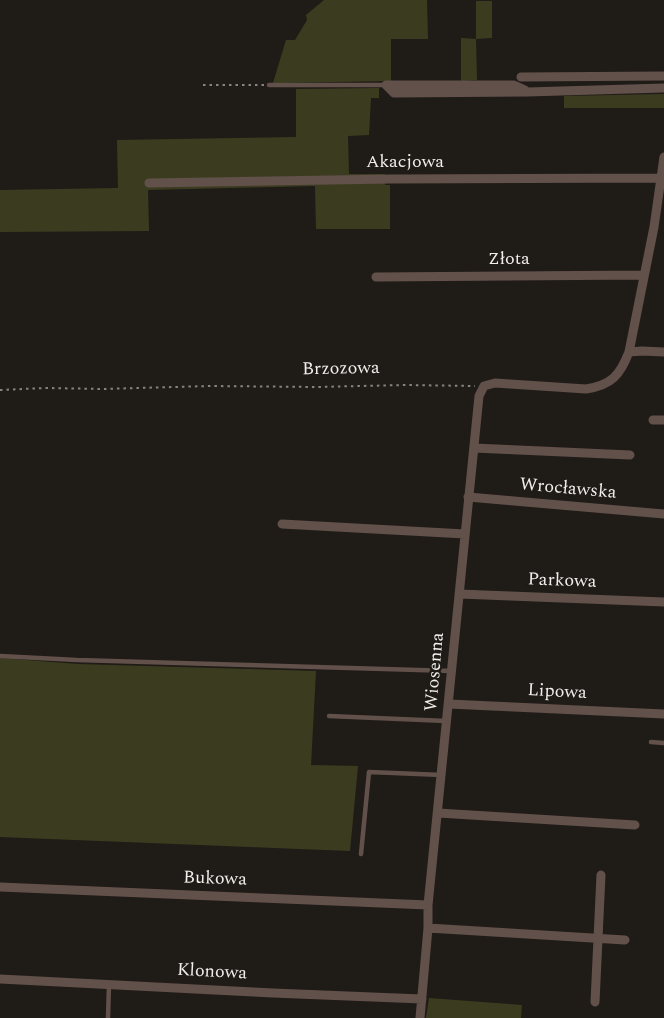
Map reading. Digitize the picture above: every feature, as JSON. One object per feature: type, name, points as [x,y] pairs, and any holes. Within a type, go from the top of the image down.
[{"type":"street","points":[[521,77],[664,76]]},
{"type":"street","points":[[386,85],[394,93],[664,88]]},
{"type":"street","points":[[484,386],[496,383],[586,389],[600,387],[618,375],[624,366],[629,352],[643,275],[661,205],[661,178],[664,157]]},
{"type":"street","name":"Akacjowa","points":[[149,183],[391,179],[661,178]]},
{"type":"street","name":"Złota","points":[[376,277],[643,275]]},
{"type":"street","points":[[629,352],[664,352]]},
{"type":"street","name":"Wiosenna","points":[[420,1018],[428,928],[428,905],[474,436],[479,396],[484,386]]},
{"type":"street","points":[[653,420],[664,420]]},
{"type":"street","points":[[474,448],[630,455]]},
{"type":"street","name":"Wrocławska","points":[[468,497],[664,514]]},
{"type":"street","points":[[282,524],[465,534]]},
{"type":"street","name":"Parkowa","points":[[459,594],[664,602]]},
{"type":"street","name":"Lipowa","points":[[449,704],[664,714]]},
{"type":"street","points":[[438,813],[635,825]]},
{"type":"street","points":[[595,1002],[601,875]]},
{"type":"street","name":"Bukowa","points":[[0,887],[428,905]]},
{"type":"street","points":[[428,928],[625,940]]},
{"type":"street","name":"Klonowa","points":[[0,979],[422,999]]},
{"type":"lane","points":[[269,85],[386,85]]},
{"type":"lane","points":[[0,656],[452,671]]},
{"type":"lane","points":[[329,716],[447,721]]},
{"type":"lane","points":[[651,742],[664,743]]},
{"type":"lane","points":[[361,854],[369,772],[442,775]]},
{"type":"lane","points":[[108,1018],[109,984]]},
{"type":"path","points":[[202,85],[269,85]]},
{"type":"path","name":"Brzozowa","points":[[0,390],[210,386],[484,386]]},
{"type":"green space","points":[[324,0],[427,0],[428,39],[391,39],[391,81],[273,83],[286,40],[295,40],[307,20],[306,15]]},
{"type":"green space","points":[[476,1],[492,1],[492,38],[476,39]]},
{"type":"green space","points":[[461,38],[476,39],[477,80],[461,81]]},
{"type":"green space","points":[[379,88],[379,98],[371,98],[369,135],[348,136],[349,174],[385,174],[385,185],[390,185],[390,229],[316,229],[315,186],[148,190],[149,231],[0,232],[0,190],[118,188],[117,140],[296,137],[296,89]]},
{"type":"green space","points":[[664,94],[664,108],[564,108],[564,96]]},
{"type":"green space","points":[[0,658],[78,664],[316,671],[311,765],[358,766],[350,851],[0,837]]},
{"type":"green space","points":[[429,998],[522,1005],[521,1018],[426,1018]]}]
